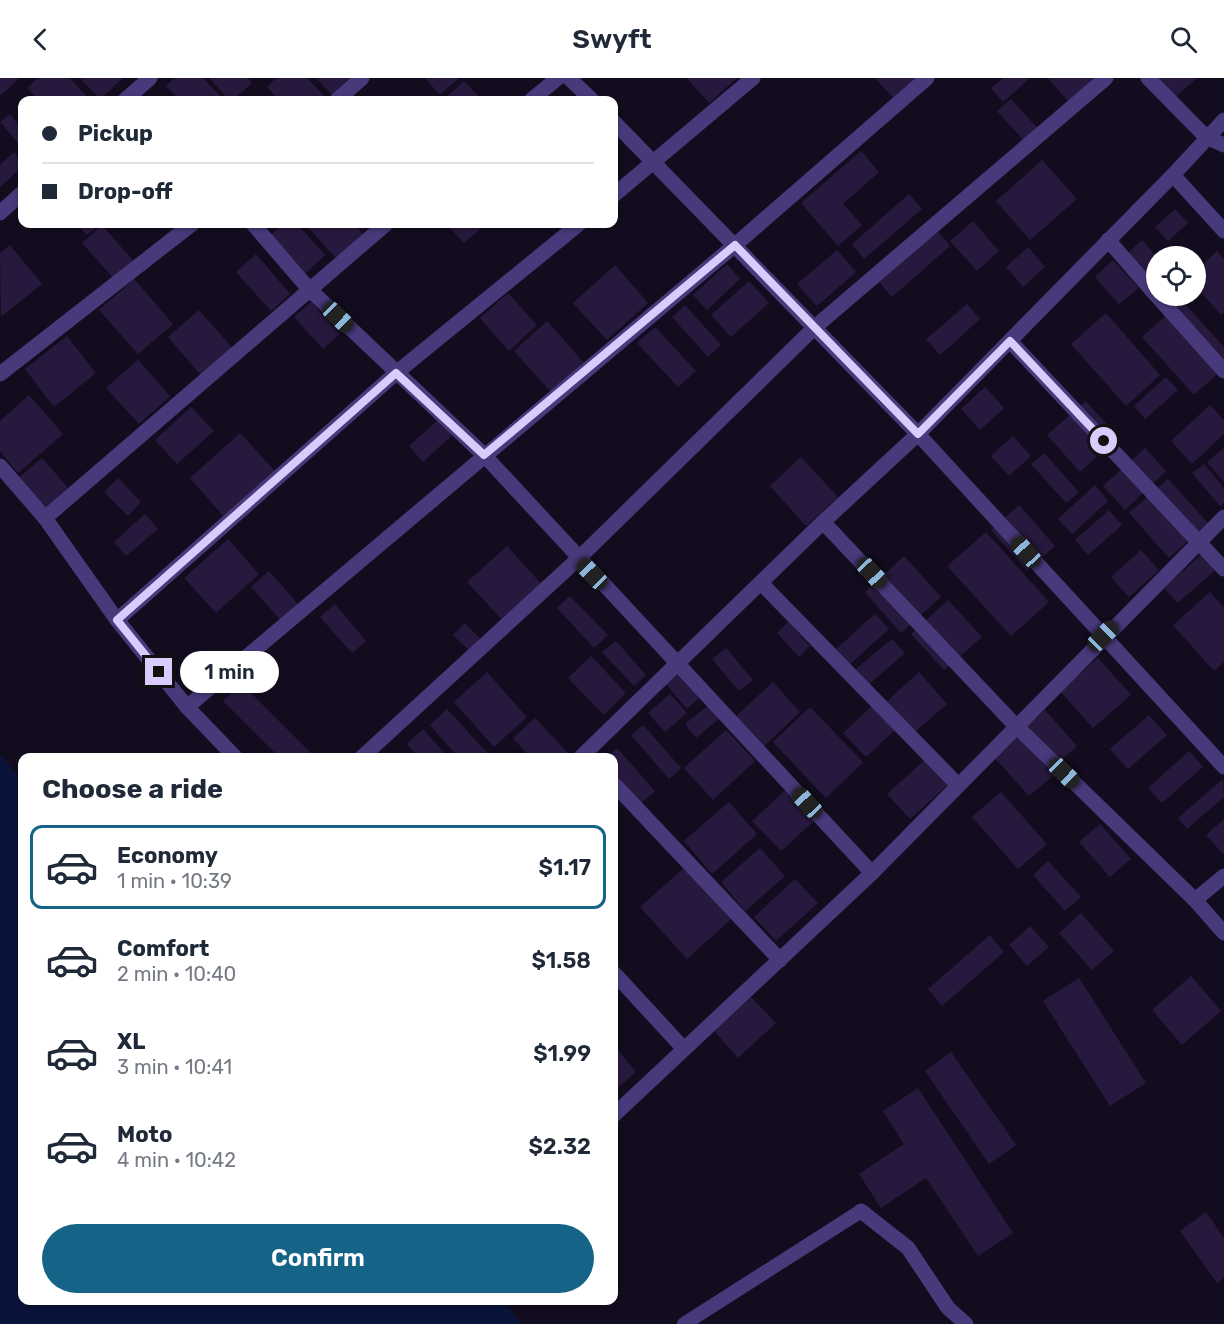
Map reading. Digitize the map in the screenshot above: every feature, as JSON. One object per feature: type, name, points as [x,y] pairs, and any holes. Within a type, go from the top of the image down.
[{"type":"street","points":[[135,96],[150,78]]},
{"type":"street","points":[[342,96],[363,78]]},
{"type":"street","points":[[536,96],[558,78]]},
{"type":"street","points":[[569,78],[588,96]]},
{"type":"street","points":[[618,192],[753,78]]},
{"type":"street","points":[[187,707],[735,245],[927,78]]},
{"type":"street","points":[[366,753],[578,559],[816,327],[1107,78]]},
{"type":"street","points":[[1148,78],[1206,137],[1224,144]]},
{"type":"street","points":[[587,753],[824,522],[918,434],[1173,175],[1224,120]]},
{"type":"street","points":[[618,126],[918,434],[1224,767]]},
{"type":"street","points":[[1173,175],[1224,231]]},
{"type":"street","points":[[0,213],[18,197]]},
{"type":"street","points":[[0,374],[187,228]]},
{"type":"street","points":[[256,228],[309,289],[484,455],[578,559],[872,873]]},
{"type":"street","points":[[45,518],[381,228]]},
{"type":"street","points":[[117,620],[396,373],[574,228]]},
{"type":"street","points":[[1108,240],[1146,283]]},
{"type":"street","points":[[1167,306],[1224,371]]},
{"type":"street","points":[[1010,341],[1224,569]]},
{"type":"street","points":[[0,466],[45,518],[117,620],[187,707],[231,753]]},
{"type":"street","points":[[618,1111],[872,873],[1103,636],[1224,517]]},
{"type":"street","points":[[824,522],[1016,725],[1194,900],[1224,933]]},
{"type":"street","points":[[761,583],[958,785]]},
{"type":"street","points":[[618,788],[780,960]]},
{"type":"street","points":[[1194,900],[1224,876]]},
{"type":"street","points":[[618,977],[684,1049]]},
{"type":"street","points":[[861,1211],[908,1248],[948,1308],[966,1324]]},
{"type":"lane","points":[[684,1324],[861,1211]]},
{"type":"water","points":[[0,754],[18,776],[18,1305],[508,1305],[521,1324],[0,1324]]},
{"type":"building","points":[[0,78],[20,78],[0,96]]},
{"type":"building","points":[[38,78],[70,78],[86,96],[35,96],[27,88]]},
{"type":"building","points":[[80,78],[123,78],[103,96],[97,96]]},
{"type":"building","points":[[174,78],[203,78],[220,96],[176,96],[166,86]]},
{"type":"building","points":[[209,78],[248,78],[252,83],[237,96],[225,96]]},
{"type":"building","points":[[276,78],[307,78],[324,96],[275,96],[267,87]]},
{"type":"building","points":[[316,78],[350,78],[332,95]]},
{"type":"building","points":[[425,78],[459,78],[440,95]]},
{"type":"building","points":[[687,78],[737,78],[709,103]]},
{"type":"building","points":[[875,78],[924,78],[897,102]]},
{"type":"building","points":[[1003,78],[1030,78],[1003,102],[991,88]]},
{"type":"building","points":[[1048,78],[1097,78],[1069,102]]},
{"type":"building","points":[[1155,78],[1197,78],[1173,99]]},
{"type":"building","points":[[464,81],[478,96],[447,96]]},
{"type":"building","points":[[1011,99],[1041,132],[1027,144],[997,111]]},
{"type":"building","points":[[10,114],[18,124],[18,143],[0,122]]},
{"type":"building","points":[[861,151],[879,172],[843,204],[862,225],[838,246],[801,203]]},
{"type":"building","points":[[14,152],[18,157],[18,171],[0,187],[0,165]]},
{"type":"building","points":[[1042,160],[1077,199],[1030,240],[996,201]]},
{"type":"building","points":[[909,194],[922,209],[864,259],[852,244]]},
{"type":"building","points":[[1175,209],[1188,223],[1168,241],[1155,227]]},
{"type":"building","points":[[973,221],[999,251],[977,271],[950,241]]},
{"type":"building","points":[[80,228],[95,228],[87,235]]},
{"type":"building","points":[[99,228],[105,228],[135,263],[115,280],[82,243]]},
{"type":"building","points":[[279,228],[301,228],[325,255],[306,273],[271,235]]},
{"type":"building","points":[[309,228],[358,228],[364,235],[337,259]]},
{"type":"building","points":[[450,228],[481,228],[464,243]]},
{"type":"building","points":[[935,228],[950,246],[892,297],[877,280]]},
{"type":"building","points":[[1142,240],[1147,246],[1146,278],[1126,255]]},
{"type":"building","points":[[10,245],[42,284],[1,317],[0,253]]},
{"type":"building","points":[[1028,247],[1045,267],[1023,287],[1006,267]]},
{"type":"building","points":[[837,250],[856,272],[817,306],[797,284]]},
{"type":"building","points":[[1217,251],[1224,259],[1224,312],[1221,315],[1206,298],[1206,261]]},
{"type":"building","points":[[256,254],[290,294],[271,311],[236,272]]},
{"type":"building","points":[[1113,260],[1139,288],[1119,304],[1095,277]]},
{"type":"building","points":[[727,264],[740,279],[707,310],[693,295]]},
{"type":"building","points":[[615,265],[648,303],[607,340],[573,303]]},
{"type":"building","points":[[134,279],[173,324],[138,354],[99,310]]},
{"type":"building","points":[[749,281],[769,303],[731,337],[711,315]]},
{"type":"building","points":[[508,293],[537,325],[509,351],[480,318]]},
{"type":"building","points":[[311,302],[340,334],[323,349],[294,317]]},
{"type":"building","points":[[967,304],[980,319],[940,355],[926,339]]},
{"type":"building","points":[[685,305],[721,345],[708,357],[672,317]]},
{"type":"building","points":[[1176,306],[1187,306],[1224,347],[1224,368],[1194,395],[1142,337]]},
{"type":"building","points":[[199,310],[235,351],[203,378],[168,337]]},
{"type":"building","points":[[1106,313],[1160,375],[1126,406],[1071,344]]},
{"type":"building","points":[[547,321],[585,364],[552,393],[514,351]]},
{"type":"building","points":[[655,327],[696,371],[678,387],[637,343]]},
{"type":"building","points":[[67,336],[96,373],[54,407],[25,369]]},
{"type":"building","points":[[138,360],[170,396],[139,424],[106,388]]},
{"type":"building","points":[[1166,377],[1178,390],[1145,419],[1134,406]]},
{"type":"building","points":[[985,387],[1004,408],[980,430],[961,409]]},
{"type":"building","points":[[29,395],[63,434],[18,473],[0,451],[0,421]]},
{"type":"building","points":[[1086,401],[1118,437],[1080,472],[1047,435]]},
{"type":"building","points":[[1210,405],[1224,420],[1224,434],[1192,464],[1171,441]]},
{"type":"building","points":[[191,407],[214,431],[177,464],[155,440]]},
{"type":"building","points":[[438,420],[452,435],[423,462],[409,446]]},
{"type":"building","points":[[240,433],[275,471],[224,517],[190,478]]},
{"type":"building","points":[[1013,436],[1031,456],[1009,476],[991,456]]},
{"type":"building","points":[[1145,448],[1166,471],[1125,510],[1103,486]]},
{"type":"building","points":[[1224,448],[1224,482],[1207,462]]},
{"type":"building","points":[[1044,453],[1079,492],[1066,503],[1031,464]]},
{"type":"building","points":[[801,457],[838,497],[806,526],[770,486]]},
{"type":"building","points":[[42,458],[69,489],[45,509],[18,478]]},
{"type":"building","points":[[1204,464],[1224,488],[1224,503],[1220,506],[1192,473]]},
{"type":"building","points":[[118,478],[141,502],[128,516],[104,492]]},
{"type":"building","points":[[1168,479],[1208,523],[1169,558],[1129,513]]},
{"type":"building","points":[[1095,485],[1108,501],[1072,534],[1058,519]]},
{"type":"building","points":[[1019,505],[1055,546],[1027,571],[991,530]]},
{"type":"building","points":[[1109,510],[1122,525],[1088,555],[1075,540]]},
{"type":"building","points":[[145,514],[158,529],[126,556],[114,542]]},
{"type":"building","points":[[986,532],[1049,602],[1011,636],[947,566]]},
{"type":"building","points":[[228,539],[259,574],[216,613],[184,578]]},
{"type":"building","points":[[507,546],[545,588],[506,624],[467,582]]},
{"type":"building","points":[[1141,550],[1159,570],[1129,597],[1111,577]]},
{"type":"building","points":[[1203,553],[1217,568],[1178,603],[1164,588]]},
{"type":"building","points":[[904,556],[941,597],[901,633],[865,592]]},
{"type":"building","points":[[269,571],[303,610],[285,625],[251,587]]},
{"type":"building","points":[[1210,592],[1224,608],[1224,662],[1214,671],[1173,625]]},
{"type":"building","points":[[570,596],[608,635],[594,648],[557,608]]},
{"type":"building","points":[[948,600],[982,637],[944,670],[911,634]]},
{"type":"building","points":[[335,604],[366,641],[352,653],[320,617]]},
{"type":"building","points":[[875,614],[889,629],[849,665],[835,650]]},
{"type":"building","points":[[788,622],[810,646],[799,657],[777,633]]},
{"type":"building","points":[[465,623],[484,643],[472,654],[453,635]]},
{"type":"building","points":[[892,639],[905,653],[869,684],[856,669]]},
{"type":"building","points":[[616,641],[646,675],[634,686],[602,652]]},
{"type":"building","points":[[726,648],[753,680],[739,691],[712,659]]},
{"type":"building","points":[[591,656],[626,693],[604,715],[568,678]]},
{"type":"building","points":[[1098,658],[1131,695],[1093,728],[1060,691]]},
{"type":"building","points":[[680,671],[701,696],[687,709],[665,683]]},
{"type":"building","points":[[487,672],[527,717],[494,747],[454,702]]},
{"type":"building","points":[[919,672],[947,704],[914,733],[887,701]]},
{"type":"building","points":[[773,682],[800,712],[762,748],[734,718]]},
{"type":"building","points":[[241,683],[311,753],[275,753],[223,701]]},
{"type":"building","points":[[670,694],[687,713],[665,732],[648,713]]},
{"type":"building","points":[[710,704],[721,717],[696,738],[685,724]]},
{"type":"building","points":[[873,705],[896,729],[866,757],[843,733]]},
{"type":"building","points":[[810,707],[863,762],[826,798],[773,742]]},
{"type":"building","points":[[447,709],[487,753],[455,753],[430,725]]},
{"type":"building","points":[[1045,710],[1077,746],[1058,763],[1026,727]]},
{"type":"building","points":[[1149,715],[1167,735],[1128,769],[1110,749]]},
{"type":"building","points":[[535,718],[568,753],[526,753],[513,738]]},
{"type":"building","points":[[643,725],[681,768],[669,779],[631,735]]},
{"type":"building","points":[[423,729],[445,753],[415,753],[407,744]]},
{"type":"building","points":[[726,730],[755,761],[713,800],[684,768]]},
{"type":"building","points":[[1018,735],[1054,775],[1029,796],[994,757]]},
{"type":"building","points":[[617,748],[655,791],[641,803],[618,777],[618,753],[612,753]]},
{"type":"building","points":[[1189,751],[1203,767],[1162,803],[1148,788]]},
{"type":"building","points":[[927,758],[949,784],[910,819],[887,794]]},
{"type":"building","points":[[1223,779],[1224,797],[1187,829],[1178,818]]},
{"type":"building","points":[[787,789],[815,820],[781,851],[752,821]]},
{"type":"building","points":[[1001,792],[1047,844],[1018,869],[972,817]]},
{"type":"building","points":[[729,802],[757,834],[712,874],[684,841]]},
{"type":"building","points":[[1224,819],[1224,855],[1206,835]]},
{"type":"building","points":[[1100,824],[1131,859],[1110,877],[1079,842]]},
{"type":"building","points":[[760,848],[785,876],[745,911],[721,882]]},
{"type":"building","points":[[1048,861],[1081,897],[1065,911],[1033,875]]},
{"type":"building","points":[[685,867],[731,919],[687,959],[640,907]]},
{"type":"building","points":[[795,879],[818,903],[776,941],[754,917]]},
{"type":"building","points":[[1081,913],[1114,951],[1092,970],[1059,933]]},
{"type":"building","points":[[1030,926],[1049,947],[1027,966],[1009,945]]},
{"type":"building","points":[[990,935],[1004,952],[942,1006],[928,989]]},
{"type":"building","points":[[1191,976],[1221,1011],[1182,1045],[1152,1010]]},
{"type":"building","points":[[1079,978],[1146,1083],[1110,1106],[1043,1001]]},
{"type":"building","points":[[751,997],[776,1023],[738,1058],[714,1031]]},
{"type":"building","points":[[618,1050],[636,1072],[618,1088]]},
{"type":"building","points":[[951,1052],[1016,1145],[989,1164],[925,1071]]},
{"type":"building","points":[[918,1088],[1013,1233],[978,1256],[926,1178],[881,1208],[859,1174],[904,1144],[883,1111]]},
{"type":"building","points":[[1206,1212],[1224,1238],[1224,1278],[1217,1283],[1180,1231]]},
{"type":"route","points":[[159,672],[117,620],[396,373],[484,455],[735,245],[918,434],[1010,341],[1104,441]]}]
